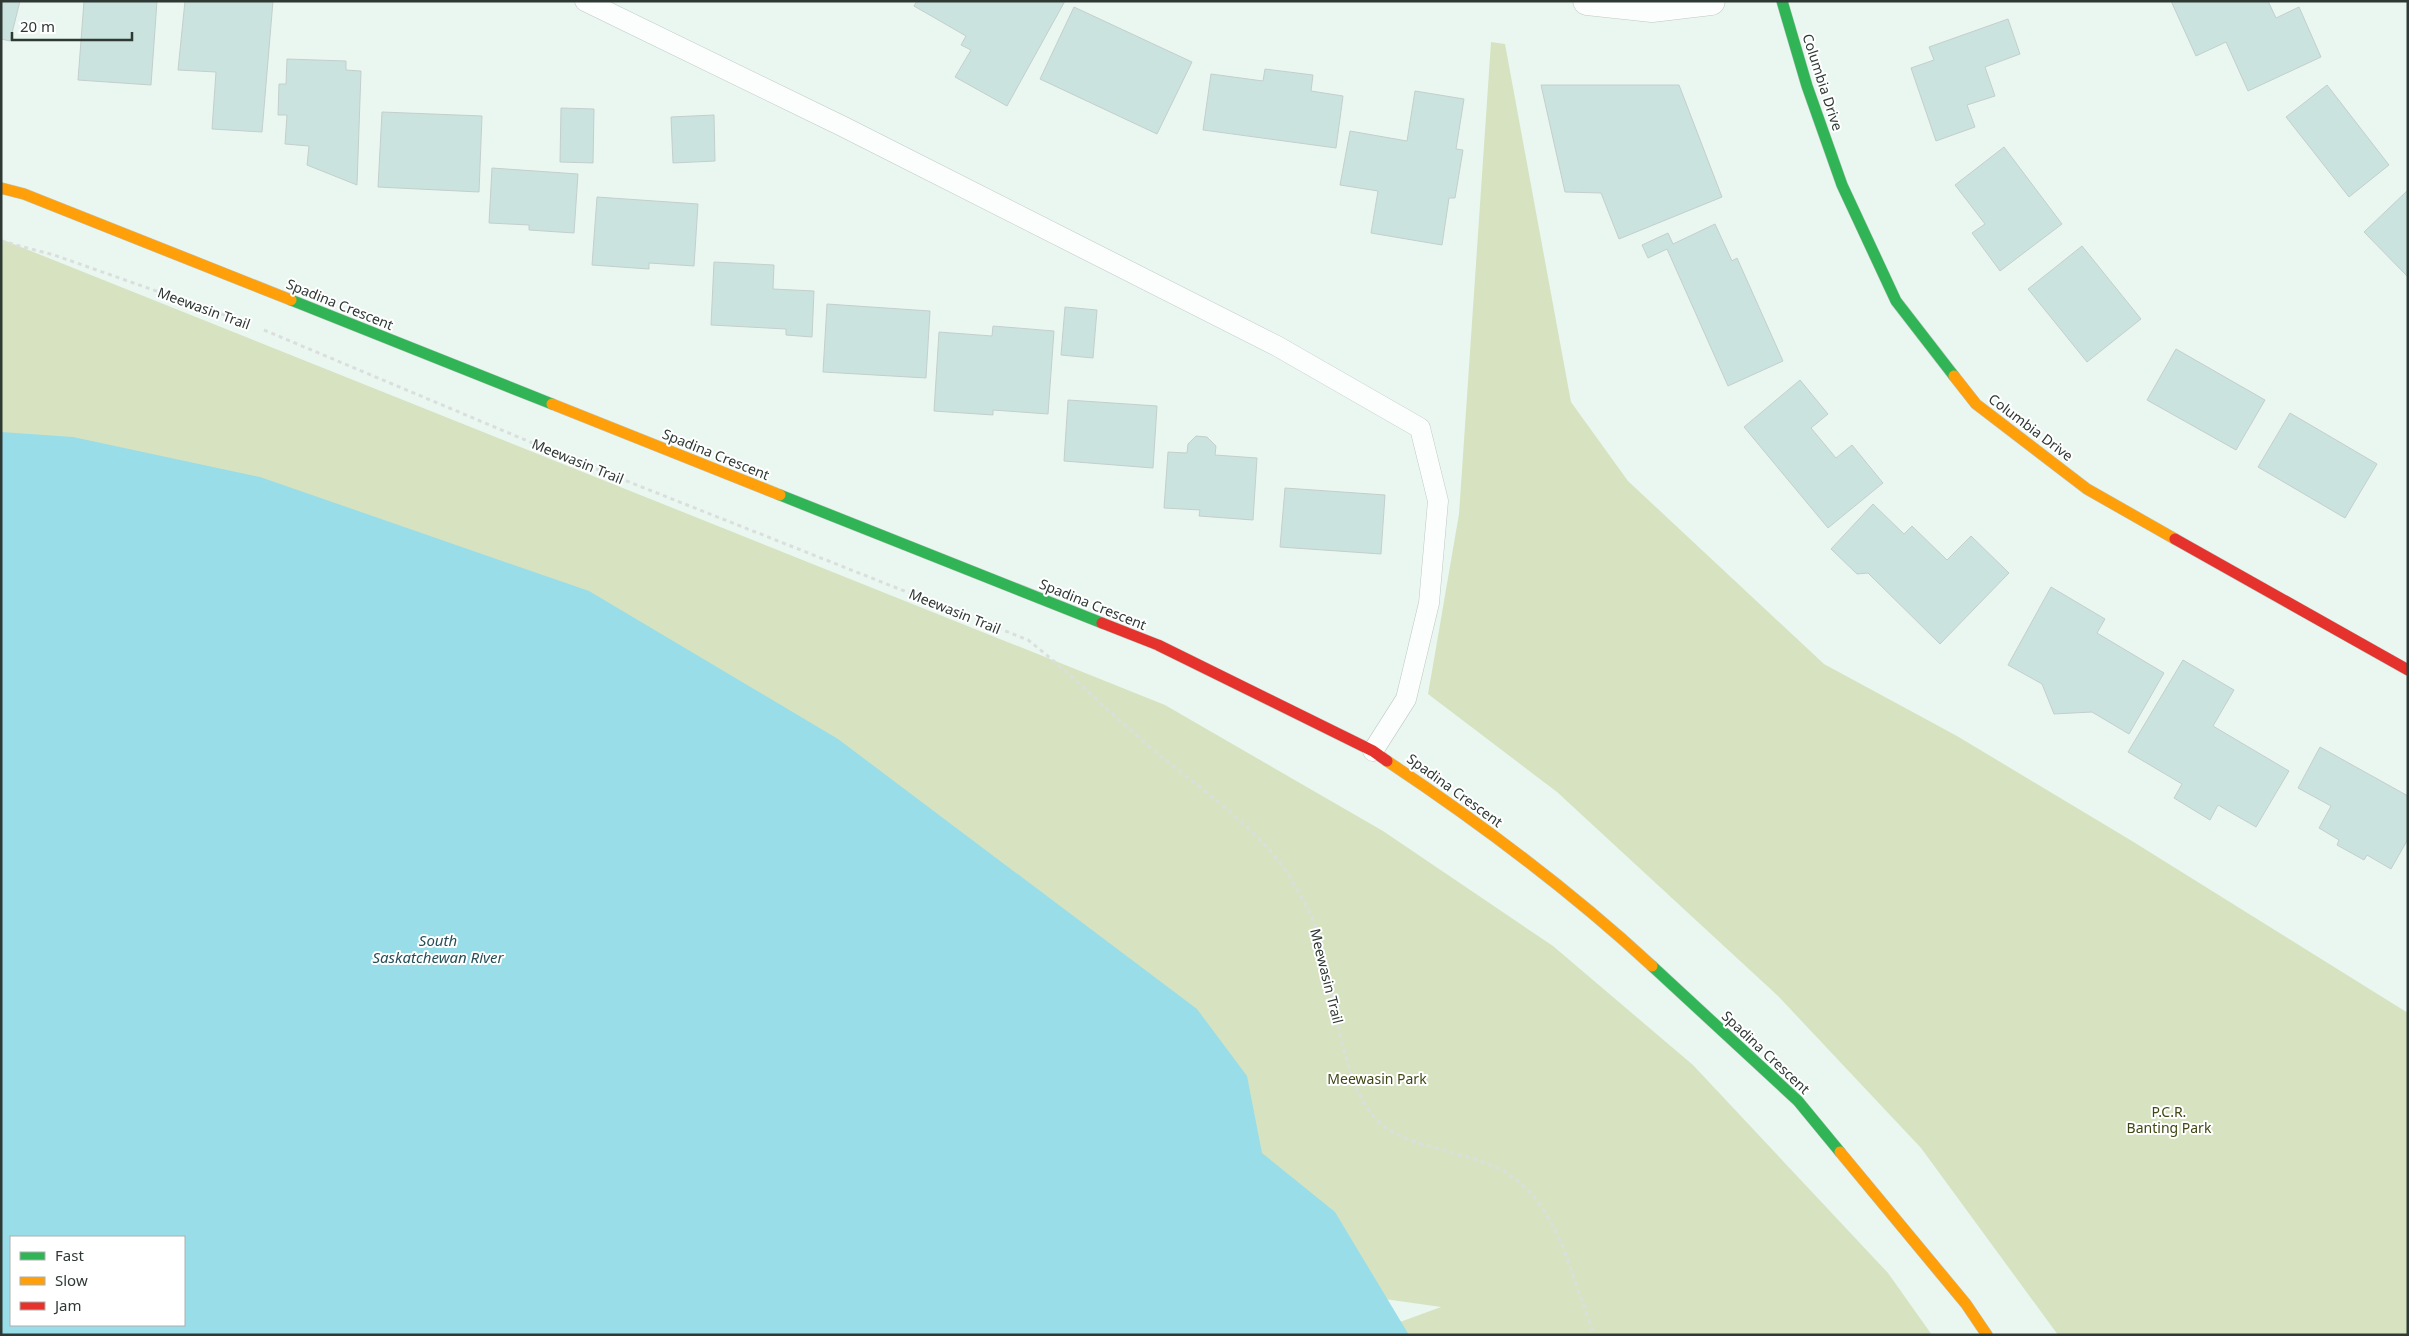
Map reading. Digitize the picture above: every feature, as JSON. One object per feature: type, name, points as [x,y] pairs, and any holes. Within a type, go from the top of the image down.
[{"type":"street","points":[[1587,1],[1652,8],[1711,1]]},
{"type":"street","name":"Columbia Drive","points":[[1782,1],[1807,86],[1842,185],[1896,302],[1976,404],[2087,489],[2408,670]]},
{"type":"street","name":"Spadina Crescent","points":[[1,188],[24,194],[1158,646],[1373,751],[1458,808],[1602,920],[1798,1101],[1966,1304],[1987,1335]]},
{"type":"lane","points":[[585,1],[844,127],[1277,346],[1420,428],[1438,501],[1428,603],[1406,699],[1373,751]]},
{"type":"path","name":"Meewasin Trail","points":[[1,241],[54,255],[247,323]]},
{"type":"path","name":"Meewasin Trail","points":[[256,326],[561,454],[1028,640],[1142,740],[1244,825],[1279,860],[1300,893],[1318,932],[1346,1054],[1358,1093],[1374,1118],[1392,1133],[1481,1161],[1505,1172],[1531,1193],[1545,1211],[1562,1243],[1583,1308],[1595,1335]]},
{"type":"green space","name":"P.C.R. Banting Park","points":[[1491,42],[1505,44],[1571,402],[1628,481],[1824,664],[1957,736],[2132,841],[2408,1013],[2408,1335],[2058,1335],[1921,1148],[1778,996],[1557,792],[1428,694],[1459,514]]},
{"type":"green space","name":"Meewasin Park","points":[[1,239],[1165,705],[1383,831],[1553,946],[1693,1065],[1888,1273],[1932,1335],[1379,1335],[1378,1330],[1441,1307],[1342,1293],[1,436]]},
{"type":"water","name":"South Saskatchewan River","points":[[1,432],[73,437],[260,477],[589,591],[838,739],[1197,1009],[1247,1076],[1262,1153],[1335,1212],[1409,1335],[1,1335]]},
{"type":"building","points":[[1,1],[20,1],[10,41],[1,39]]},
{"type":"building","points":[[84,1],[157,1],[151,85],[78,80]]},
{"type":"building","points":[[185,1],[273,1],[262,132],[212,129],[216,72],[178,70]]},
{"type":"building","points":[[917,1],[1065,1],[1007,106],[955,77],[971,50],[961,45],[966,36],[914,6]]},
{"type":"building","points":[[2171,1],[2268,1],[2276,18],[2299,7],[2321,57],[2248,91],[2226,42],[2196,56]]},
{"type":"building","points":[[1074,7],[1192,62],[1157,134],[1040,79]]},
{"type":"building","points":[[2008,19],[2020,54],[1985,67],[1995,96],[1967,105],[1975,127],[1936,141],[1911,68],[1934,60],[1929,47]]},
{"type":"building","points":[[287,59],[346,61],[346,70],[361,71],[357,185],[307,165],[309,146],[285,144],[287,115],[278,115],[279,84],[286,84]]},
{"type":"building","points":[[1265,69],[1313,75],[1311,91],[1343,96],[1336,148],[1203,130],[1211,74],[1263,81]]},
{"type":"building","points":[[1541,85],[1679,85],[1722,197],[1619,239],[1601,193],[1565,192]]},
{"type":"building","points":[[2327,85],[2389,165],[2349,197],[2286,117]]},
{"type":"building","points":[[1415,91],[1464,99],[1456,149],[1463,150],[1455,198],[1449,198],[1442,245],[1371,233],[1378,191],[1340,185],[1350,131],[1407,141]]},
{"type":"building","points":[[561,108],[594,109],[593,163],[560,162]]},
{"type":"building","points":[[382,112],[482,116],[479,192],[378,187]]},
{"type":"building","points":[[714,115],[715,161],[673,163],[671,117]]},
{"type":"building","points":[[2004,147],[2062,224],[2000,271],[1972,233],[1985,224],[1955,185]]},
{"type":"building","points":[[492,168],[578,174],[574,233],[529,230],[529,225],[489,223]]},
{"type":"building","points":[[2408,190],[2408,277],[2364,232]]},
{"type":"building","points":[[597,197],[698,204],[694,266],[649,263],[649,269],[592,265]]},
{"type":"building","points":[[1715,224],[1732,261],[1737,258],[1783,361],[1728,386],[1667,249],[1648,258],[1642,245],[1668,233],[1673,244]]},
{"type":"building","points":[[2082,246],[2141,319],[2087,362],[2028,289]]},
{"type":"building","points":[[714,262],[774,265],[773,289],[814,291],[812,337],[786,335],[786,329],[711,325]]},
{"type":"building","points":[[827,304],[930,311],[926,378],[823,372]]},
{"type":"building","points":[[1065,307],[1097,310],[1093,358],[1061,355]]},
{"type":"building","points":[[993,326],[1054,331],[1048,414],[993,410],[993,415],[934,411],[939,332],[992,336]]},
{"type":"building","points":[[2176,349],[2265,400],[2236,450],[2147,400]]},
{"type":"building","points":[[1800,380],[1828,414],[1811,428],[1836,458],[1852,445],[1883,483],[1828,528],[1744,427]]},
{"type":"building","points":[[1068,400],[1157,406],[1153,468],[1064,461]]},
{"type":"building","points":[[2290,413],[2377,464],[2345,518],[2258,467]]},
{"type":"building","points":[[1196,436],[1207,437],[1216,446],[1215,455],[1257,458],[1253,520],[1199,516],[1200,510],[1164,508],[1168,452],[1187,453],[1188,444]]},
{"type":"building","points":[[1285,488],[1385,495],[1381,554],[1280,547]]},
{"type":"building","points":[[1873,504],[1904,534],[1912,526],[1947,560],[1971,536],[2009,573],[1940,644],[1868,573],[1857,574],[1831,549]]},
{"type":"building","points":[[2051,587],[2105,619],[2097,633],[2164,673],[2129,734],[2092,712],[2054,714],[2042,684],[2008,665]]},
{"type":"building","points":[[2183,660],[2234,690],[2213,726],[2289,771],[2256,827],[2218,805],[2210,820],[2174,798],[2182,784],[2128,752]]},
{"type":"building","points":[[2320,747],[2408,796],[2408,839],[2391,869],[2367,855],[2364,860],[2337,845],[2339,840],[2319,828],[2331,806],[2298,788]]},
{"type":"traffic: fast","points":[[1782,1],[1807,86],[1842,185],[1896,301],[1954,376]]},
{"type":"traffic: fast","points":[[291,300],[552,404]]},
{"type":"traffic: fast","points":[[780,495],[1102,623]]},
{"type":"traffic: fast","points":[[1652,966],[1798,1101],[1840,1152]]},
{"type":"traffic: slow","points":[[1,188],[24,194],[291,300]]},
{"type":"traffic: slow","points":[[1954,376],[1976,404],[2087,489],[2175,539]]},
{"type":"traffic: slow","points":[[552,404],[780,495]]},
{"type":"traffic: slow","points":[[1387,761],[1456,808],[1524,858],[1652,966]]},
{"type":"traffic: slow","points":[[1840,1152],[1966,1304],[1987,1335]]},
{"type":"traffic: jam","points":[[2175,539],[2408,670]]},
{"type":"traffic: jam","points":[[1102,623],[1158,645],[1373,751],[1387,761]]}]
